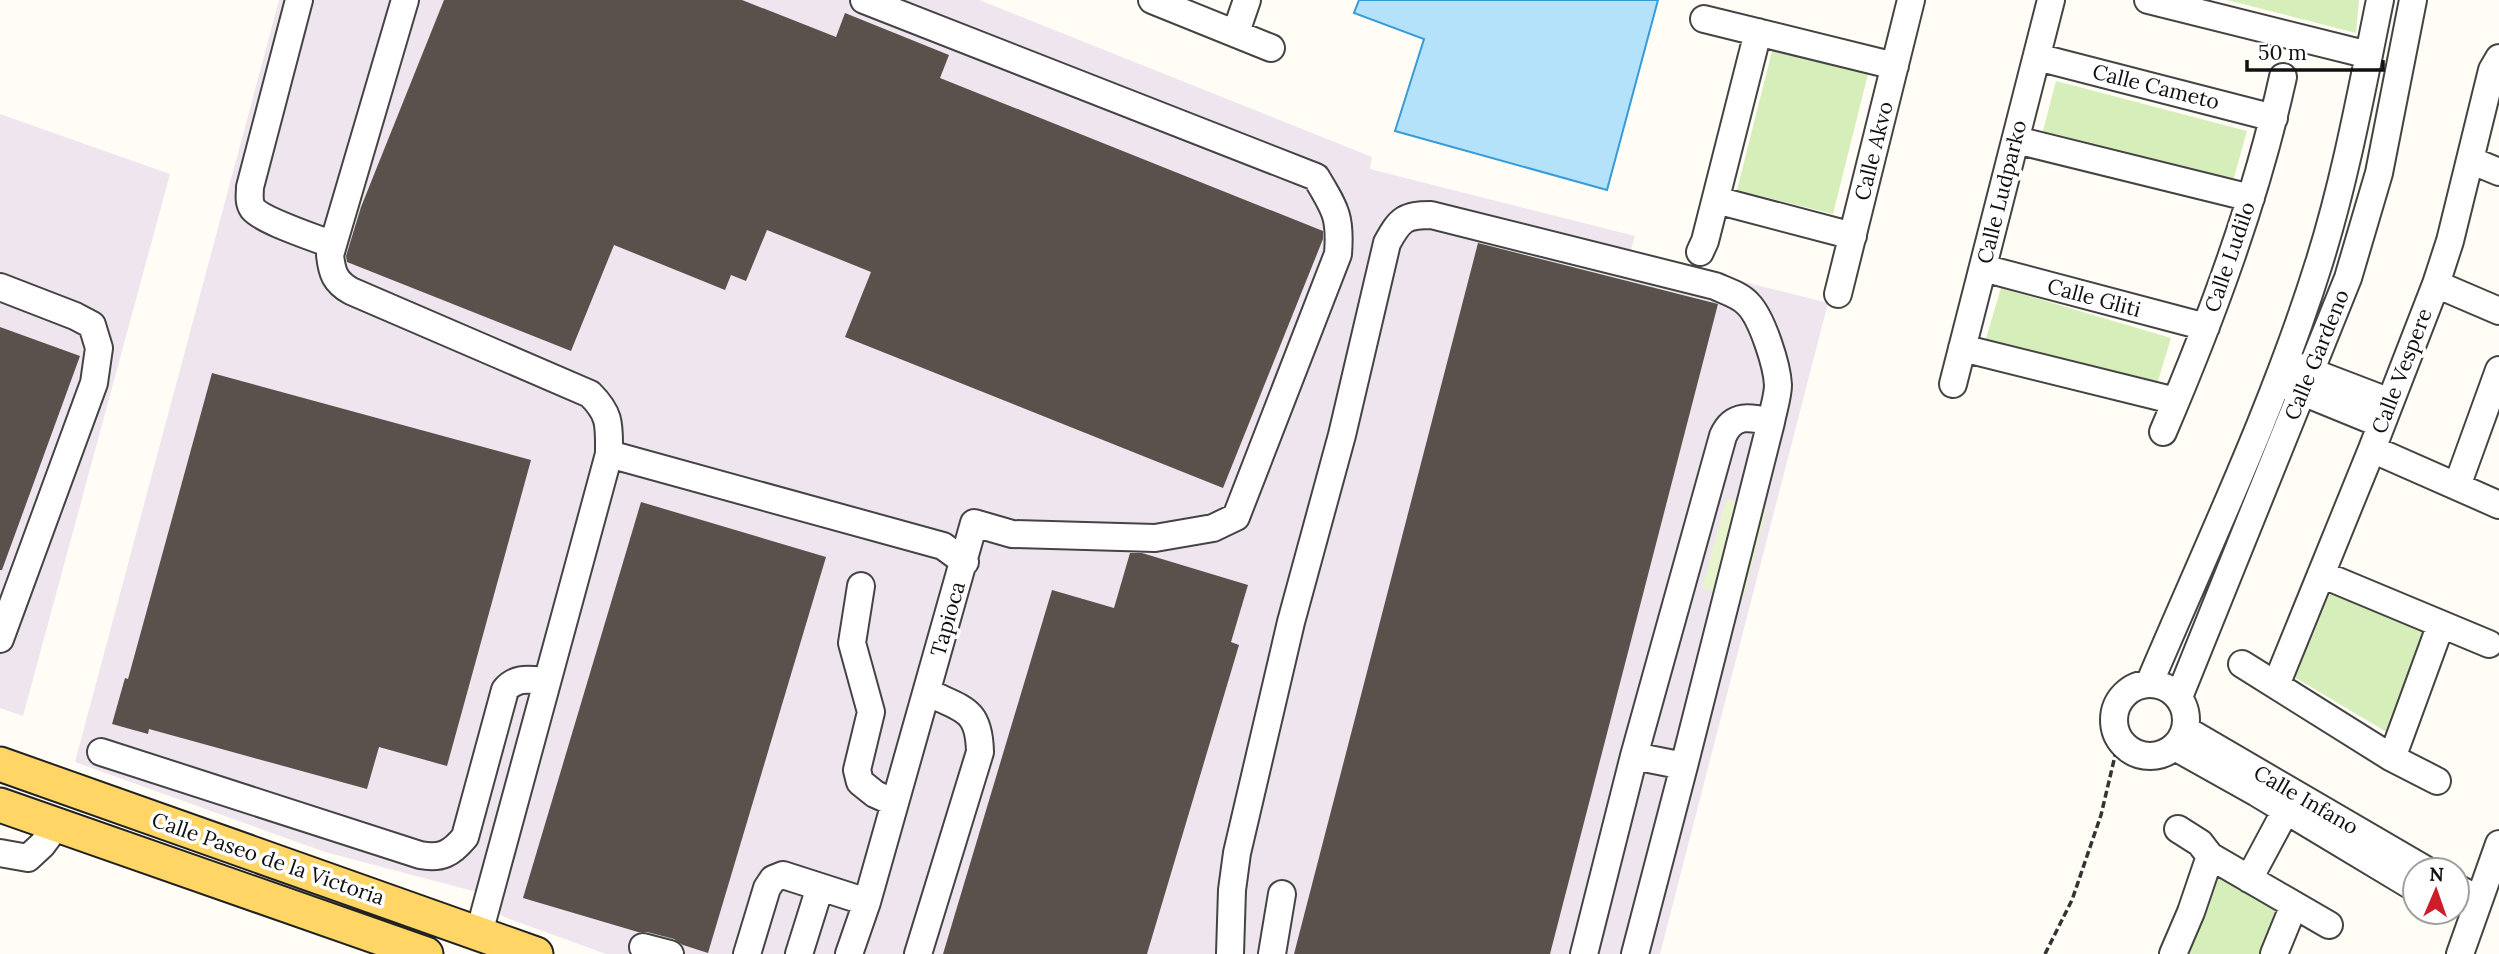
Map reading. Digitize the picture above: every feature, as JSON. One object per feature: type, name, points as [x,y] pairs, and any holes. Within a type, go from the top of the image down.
[{"type":"main road","name":"Calle Paseo de la Victoria","points":[[0,764],[536,954]]},
{"type":"main road","points":[[0,779],[71,796],[91,797]]},
{"type":"main road","name":"Calle Paseo de la Victoria","points":[[0,805],[426,954]]},
{"type":"main road","points":[[321,917],[361,918],[445,946],[462,947],[473,942],[479,933]]},
{"type":"street","points":[[299,0],[250,187],[249,201],[253,209],[267,218],[333,245]]},
{"type":"street","points":[[405,0],[330,255],[332,272],[338,284],[590,394],[604,408],[609,426],[609,454],[479,933]]},
{"type":"street","points":[[864,0],[1316,177],[1334,208],[1340,226],[1338,254],[1236,517],[1213,528],[1155,538],[1012,534],[974,523],[965,562]]},
{"type":"street","points":[[1152,0],[1271,48]]},
{"type":"street","points":[[1236,32],[1247,0]]},
{"type":"street","name":"Calle Akvo","points":[[1839,294],[1911,0]]},
{"type":"street","name":"Calle Ludparko","points":[[2045,59],[2050,0]]},
{"type":"street","name":"Calle Ludparko","points":[[1953,384],[2016,140],[2069,0]]},
{"type":"street","points":[[2148,0],[2369,55]]},
{"type":"street","name":"Calle Gardeno","points":[[2149,684],[2280,372],[2319,262],[2346,166],[2380,0]]},
{"type":"street","name":"Calle Gardeno","points":[[2179,697],[2348,278],[2375,187],[2391,119],[2413,0]]},
{"type":"street","points":[[1704,19],[1895,66]]},
{"type":"street","points":[[1700,252],[1716,200],[1758,32]]},
{"type":"street","name":"Calle Vespere","points":[[2499,58],[2492,70],[2450,241],[2372,449],[2499,505]]},
{"type":"street","name":"Calle Cameto","points":[[2045,59],[2274,118]]},
{"type":"street","name":"Calle Ludilo","points":[[2163,432],[2206,327],[2251,198],[2283,77]]},
{"type":"street","points":[[2016,140],[2251,198]]},
{"type":"street","points":[[2470,160],[2499,172]]},
{"type":"street","points":[[1716,200],[1853,236]]},
{"type":"street","points":[[1230,954],[1232,890],[1237,853],[1257,759],[1342,435],[1387,243],[1397,224],[1411,215],[1431,215],[1715,286],[1749,304],[1770,350],[1778,386],[1771,422],[1635,954]]},
{"type":"street","name":"Calle Gliti","points":[[1983,268],[2206,327]]},
{"type":"street","name":"Calle Vespere","points":[[2436,284],[2499,311]]},
{"type":"street","points":[[0,287],[92,325],[99,348],[94,383],[0,639]]},
{"type":"street","points":[[1962,348],[2176,401]]},
{"type":"street","points":[[2457,486],[2499,370]]},
{"type":"street","points":[[2280,372],[2385,413]]},
{"type":"street","points":[[1584,954],[1634,756],[1723,436],[1727,426],[1740,419],[1751,417],[1771,422]]},
{"type":"street","points":[[2276,685],[2372,449]]},
{"type":"street","name":"Tapioca","points":[[609,454],[943,546],[965,562],[849,954]]},
{"type":"street","points":[[2321,574],[2489,644]]},
{"type":"street","points":[[861,586],[852,643],[871,712],[857,771],[860,782],[875,794],[895,803]]},
{"type":"street","points":[[2392,758],[2441,624]]},
{"type":"street","points":[[2242,664],[2392,758],[2437,781]]},
{"type":"street","points":[[101,752],[433,858],[454,851],[465,837],[505,690],[511,682],[547,681]]},
{"type":"street","points":[[2149,684],[2164,687],[2179,697],[2186,711],[2180,738],[2168,752],[2150,757],[2132,752],[2119,739],[2114,721],[2118,703],[2131,690],[2149,684]]},
{"type":"street","points":[[918,954],[980,752],[979,730],[971,715],[927,692]]},
{"type":"street","name":"Calle Infano","points":[[2180,738],[2290,802],[2401,858]]},
{"type":"street","points":[[1634,756],[1684,766]]},
{"type":"street","points":[[2249,879],[2290,802]]},
{"type":"street","name":"Calle Infano","points":[[2290,802],[2401,878]]},
{"type":"street","points":[[0,853],[28,858],[57,825]]},
{"type":"street","points":[[2178,829],[2200,843],[2210,856],[2329,925]]},
{"type":"street","points":[[2471,894],[2499,845]]},
{"type":"street","points":[[2173,954],[2210,856]]},
{"type":"street","points":[[747,954],[767,888],[772,879],[782,874],[866,902]]},
{"type":"street","points":[[799,954],[820,887]]},
{"type":"street","points":[[1272,954],[1282,894]]},
{"type":"street","points":[[2274,954],[2294,905]]},
{"type":"street","points":[[2460,954],[2463,926]]},
{"type":"street","points":[[643,947],[670,954]]},
{"type":"path","points":[[2045,954],[2076,888],[2101,816],[2119,739]]},
{"type":"shaded area","points":[[279,0],[979,0],[1372,157],[1370,169],[1635,236],[1630,253],[1828,303],[1660,954],[606,954],[504,917],[477,892],[325,852],[75,762]]},
{"type":"shaded area","points":[[0,114],[170,174],[23,716],[0,708]]},
{"type":"green space","points":[[2227,0],[2359,0],[2356,33]]},
{"type":"green space","points":[[1772,51],[1868,74],[1833,214],[1737,190]]},
{"type":"green space","points":[[2056,81],[2247,131],[2233,181],[2043,131]]},
{"type":"green space","points":[[2001,288],[2171,338],[2155,391],[1985,342]]},
{"type":"green space","points":[[1726,499],[1767,509],[1743,599],[1702,588]]},
{"type":"green space","points":[[2328,587],[2427,631],[2390,734],[2289,674]]},
{"type":"green space","points":[[2217,874],[2279,904],[2259,954],[2185,954]]},
{"type":"water","points":[[1359,0],[1658,0],[1607,190],[1395,131],[1424,39],[1354,13]]},
{"type":"building","points":[[444,0],[742,0],[836,37],[845,13],[949,55],[940,78],[1323,231],[1323,239],[1223,488],[845,337],[871,272],[767,230],[746,281],[731,275],[725,290],[614,245],[571,351],[347,262],[346,256],[361,207]]},
{"type":"building","points":[[1478,243],[1718,304],[1550,954],[1294,954]]},
{"type":"building","points":[[0,327],[80,356],[2,570],[0,570]]},
{"type":"building","points":[[212,373],[531,460],[447,766],[379,747],[367,789],[149,729],[148,734],[112,724],[125,678],[128,679]]},
{"type":"building","points":[[641,502],[826,557],[708,953],[683,945],[674,939],[638,932],[523,898]]},
{"type":"building","points":[[1130,553],[1142,553],[1248,585],[1231,642],[1239,645],[1147,954],[943,954],[1052,590],[1114,608]]}]
